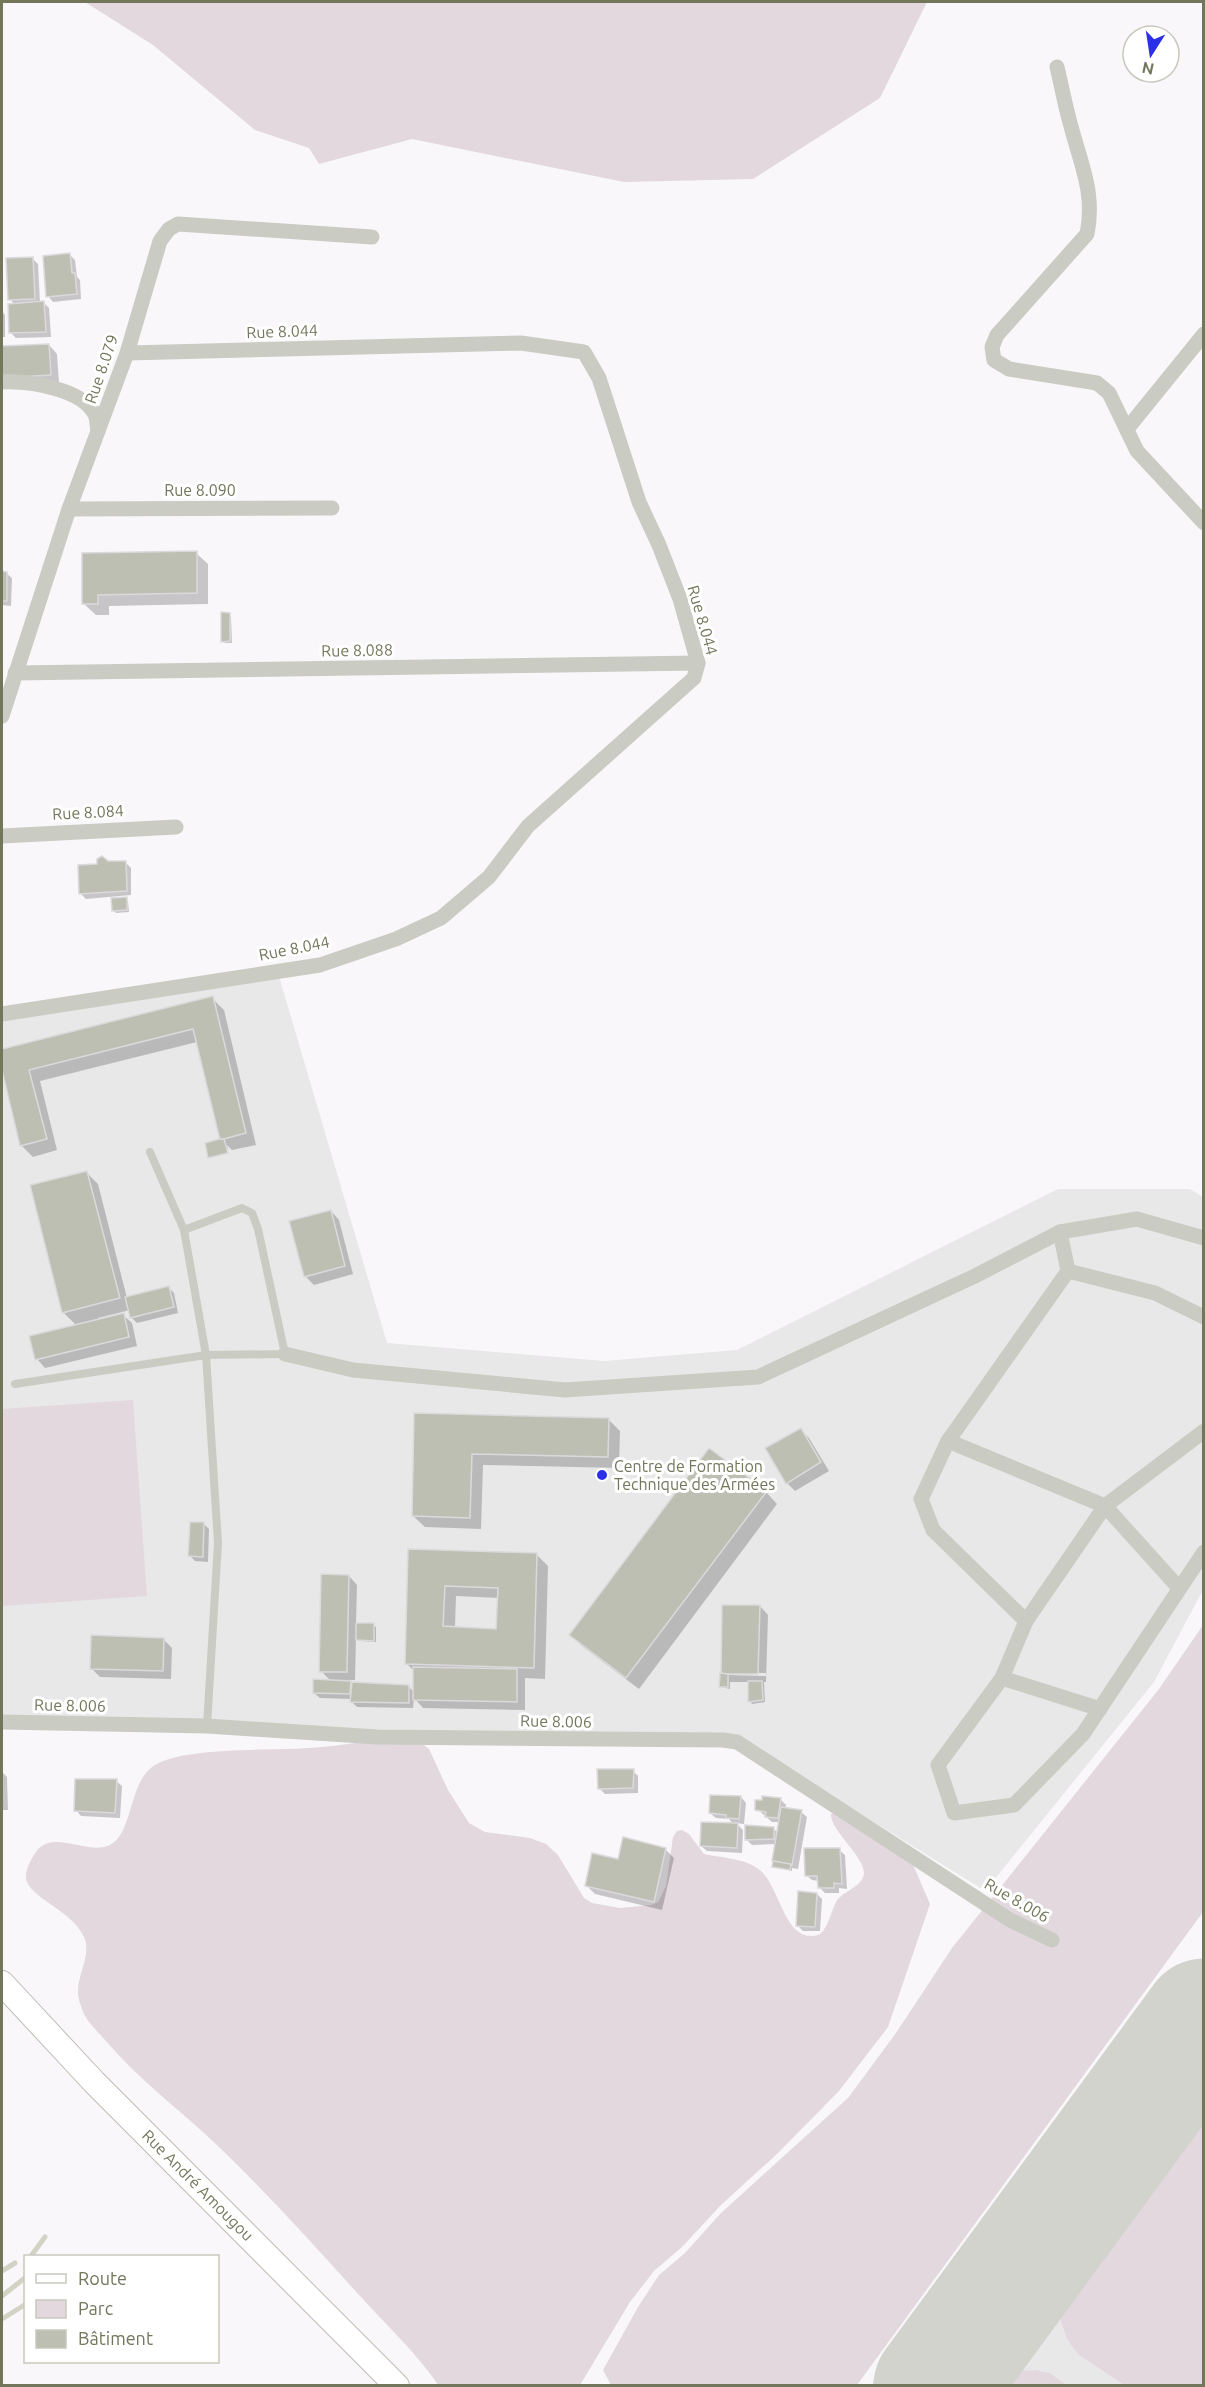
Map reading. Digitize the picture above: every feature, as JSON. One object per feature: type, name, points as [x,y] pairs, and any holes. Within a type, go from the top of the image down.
[{"type":"main road","name":"Rue André Amougou","points":[[2,1983],[94,2082],[397,2385]]},
{"type":"street","points":[[1058,67],[1071,128],[1090,192],[1091,214],[1087,234],[997,335],[992,347],[994,360],[1008,369],[1097,383],[1109,393],[1137,451],[1203,523]]},
{"type":"street","name":"Rue 8.079","points":[[2,716],[69,509],[127,354],[160,241],[169,229],[178,224],[372,237]]},
{"type":"street","points":[[1127,429],[1203,334]]},
{"type":"street","name":"Rue 8.044","points":[[2,1014],[320,965],[396,939],[441,918],[489,877],[528,826],[694,678],[698,663],[680,599],[660,545],[639,502],[599,378],[584,352],[521,343],[127,354]]},
{"type":"street","points":[[2,382],[55,387],[82,401],[95,415],[98,432]]},
{"type":"street","name":"Rue 8.090","points":[[69,509],[332,507]]},
{"type":"street","name":"Rue 8.088","points":[[15,673],[698,663]]},
{"type":"street","name":"Rue 8.084","points":[[2,836],[176,827]]},
{"type":"street","points":[[285,1354],[353,1370],[565,1390],[758,1377],[975,1276],[1060,1232],[1137,1219],[1203,1238]]},
{"type":"street","points":[[1026,1621],[933,1530],[921,1499],[948,1441],[1068,1270],[1060,1232]]},
{"type":"street","points":[[1068,1270],[1155,1293],[1203,1317]]},
{"type":"street","points":[[1203,1431],[1106,1506],[1026,1621],[1002,1678],[938,1765],[954,1813],[1014,1804],[1083,1734],[1203,1552]]},
{"type":"street","points":[[948,1441],[1106,1506],[1179,1588]]},
{"type":"street","points":[[1002,1678],[1100,1709]]},
{"type":"street","name":"Rue 8.006","points":[[2,1722],[207,1726],[377,1737],[723,1740],[737,1742],[1010,1920],[1052,1940]]},
{"type":"lane","points":[[150,1152],[184,1230],[206,1355],[218,1543],[207,1726]]},
{"type":"lane","points":[[15,1384],[206,1355],[285,1354],[258,1229],[252,1213],[242,1208],[184,1230]]},
{"type":"shaded area","name":"Centre de Formation Technique des Armées","points":[[278,973],[387,1343],[604,1361],[737,1350],[1058,1189],[1190,1189],[1203,1197],[1203,1590],[1154,1682],[985,1891],[737,1737],[380,1732],[2,1719],[2,1021]]},
{"type":"shaded area","points":[[1059,2315],[1066,2337],[1079,2355],[1124,2385],[1066,2385],[1043,2371],[1019,2371]]},
{"type":"green space","points":[[85,2],[927,2],[880,98],[753,179],[624,182],[412,139],[319,164],[309,148],[255,130],[153,45]]},
{"type":"green space","points":[[133,1400],[147,1596],[2,1606],[2,1409]]},
{"type":"green space","points":[[1203,1625],[1203,1912],[857,2385],[611,2385],[603,2370],[638,2307],[659,2275],[685,2253],[721,2213],[848,2098],[896,2033],[952,1948],[1159,1689]]},
{"type":"green space","points":[[363,1742],[424,1745],[429,1749],[448,1790],[469,1823],[485,1832],[530,1838],[546,1844],[558,1855],[584,1898],[592,1903],[620,1908],[651,1905],[658,1902],[666,1886],[673,1837],[677,1831],[682,1830],[689,1834],[704,1854],[749,1863],[761,1871],[773,1888],[794,1928],[802,1934],[818,1935],[825,1928],[836,1902],[860,1882],[864,1873],[859,1859],[832,1820],[831,1814],[839,1811],[908,1853],[930,1904],[888,2027],[839,2091],[777,2154],[721,2205],[682,2247],[654,2271],[630,2302],[580,2385],[439,2386],[411,2350],[272,2200],[217,2145],[131,2068],[91,2025],[84,2014],[78,1995],[78,1986],[86,1957],[86,1942],[83,1935],[70,1919],[37,1894],[27,1882],[26,1874],[30,1862],[43,1845],[62,1842],[94,1848],[113,1843],[124,1828],[139,1784],[145,1774],[165,1760],[204,1753],[309,1748]]},
{"type":"green space","points":[[1203,2111],[1203,2384],[1124,2385],[1079,2355],[1066,2337],[1059,2315],[1065,2300]]},
{"type":"green space","points":[[1036,2370],[1050,2373],[1066,2385],[1012,2385],[1019,2371]]},
{"type":"building","points":[[70,253],[77,294],[46,297],[43,256]]},
{"type":"building","points":[[33,257],[35,299],[8,300],[6,258]]},
{"type":"building","points":[[44,301],[46,332],[9,333],[8,304]]},
{"type":"building","points":[[49,344],[51,375],[2,378],[2,346]]},
{"type":"building","points":[[197,551],[197,593],[98,595],[98,604],[82,604],[82,553]]},
{"type":"building","points":[[2,571],[7,572],[7,601],[2,601]]},
{"type":"building","points":[[221,612],[230,613],[230,641],[221,642]]},
{"type":"building","points":[[102,856],[108,861],[126,861],[127,891],[79,894],[78,865],[97,864],[97,859]]},
{"type":"building","points":[[127,897],[127,910],[112,911],[111,898]]},
{"type":"building","points":[[213,996],[246,1133],[220,1140],[193,1029],[29,1070],[47,1139],[20,1146],[2,1070],[2,1049]]},
{"type":"building","points":[[224,1139],[228,1153],[208,1158],[205,1143]]},
{"type":"building","points":[[87,1171],[120,1298],[62,1313],[30,1185]]},
{"type":"building","points":[[331,1210],[345,1266],[304,1277],[289,1221]]},
{"type":"building","points":[[169,1286],[174,1307],[130,1318],[125,1297]]},
{"type":"building","points":[[124,1313],[129,1337],[35,1360],[29,1336]]},
{"type":"building","points":[[414,1413],[609,1418],[608,1457],[472,1454],[470,1518],[412,1516]]},
{"type":"building","points":[[801,1428],[821,1462],[786,1484],[765,1448]]},
{"type":"building","points":[[709,1448],[767,1491],[626,1678],[569,1635]]},
{"type":"building","points":[[190,1522],[204,1522],[203,1557],[188,1556]]},
{"type":"building","points":[[408,1549],[537,1553],[534,1668],[405,1664]],"holes":[[[445,1586],[498,1588],[496,1629],[443,1626]]]},
{"type":"building","points":[[321,1574],[349,1575],[347,1672],[319,1672]]},
{"type":"building","points":[[722,1605],[760,1605],[758,1674],[721,1674]]},
{"type":"building","points":[[356,1623],[374,1623],[374,1641],[356,1640]]},
{"type":"building","points":[[91,1635],[164,1638],[163,1671],[90,1669]]},
{"type":"building","points":[[413,1667],[517,1669],[517,1702],[413,1700]]},
{"type":"building","points":[[720,1673],[728,1674],[728,1687],[719,1687]]},
{"type":"building","points":[[313,1679],[351,1681],[350,1694],[313,1693]]},
{"type":"building","points":[[748,1681],[762,1681],[763,1700],[748,1702]]},
{"type":"building","points":[[352,1682],[409,1685],[409,1703],[350,1702]]},
{"type":"building","points":[[597,1769],[634,1769],[633,1788],[598,1789]]},
{"type":"building","points":[[75,1779],[117,1779],[115,1813],[74,1811]]},
{"type":"building","points":[[710,1795],[741,1796],[739,1819],[709,1813]]},
{"type":"building","points":[[762,1796],[781,1798],[778,1818],[765,1817],[766,1812],[755,1810],[755,1800],[762,1800]]},
{"type":"building","points":[[781,1807],[802,1810],[792,1865],[772,1861]]},
{"type":"building","points":[[701,1822],[738,1823],[737,1848],[700,1846]]},
{"type":"building","points":[[745,1825],[774,1827],[774,1839],[745,1840]]},
{"type":"building","points":[[623,1837],[666,1848],[654,1902],[585,1886],[592,1853],[618,1859]]},
{"type":"building","points":[[804,1848],[840,1848],[842,1884],[834,1883],[834,1888],[818,1888],[817,1876],[805,1876]]},
{"type":"building","points":[[773,1861],[791,1864],[790,1870],[772,1867]]},
{"type":"building","points":[[798,1891],[817,1893],[815,1927],[796,1926]]},
{"type":"waterway","points":[[32,2255],[45,2237]]},
{"type":"waterway","points":[[2,2271],[15,2263]]},
{"type":"waterway","points":[[2,2296],[24,2279]]},
{"type":"waterway","points":[[2,2319],[24,2305]]},
{"type":"taxiway","points":[[965,2386],[970,2350],[985,2318]]},
{"type":"taxiway","points":[[898,2386],[926,2375],[956,2358]]},
{"type":"runway","points":[[935,2386],[1204,2020]]},
{"type":"place","name":"Centre de Formation Technique des Armées","points":[[602,1475]]}]
